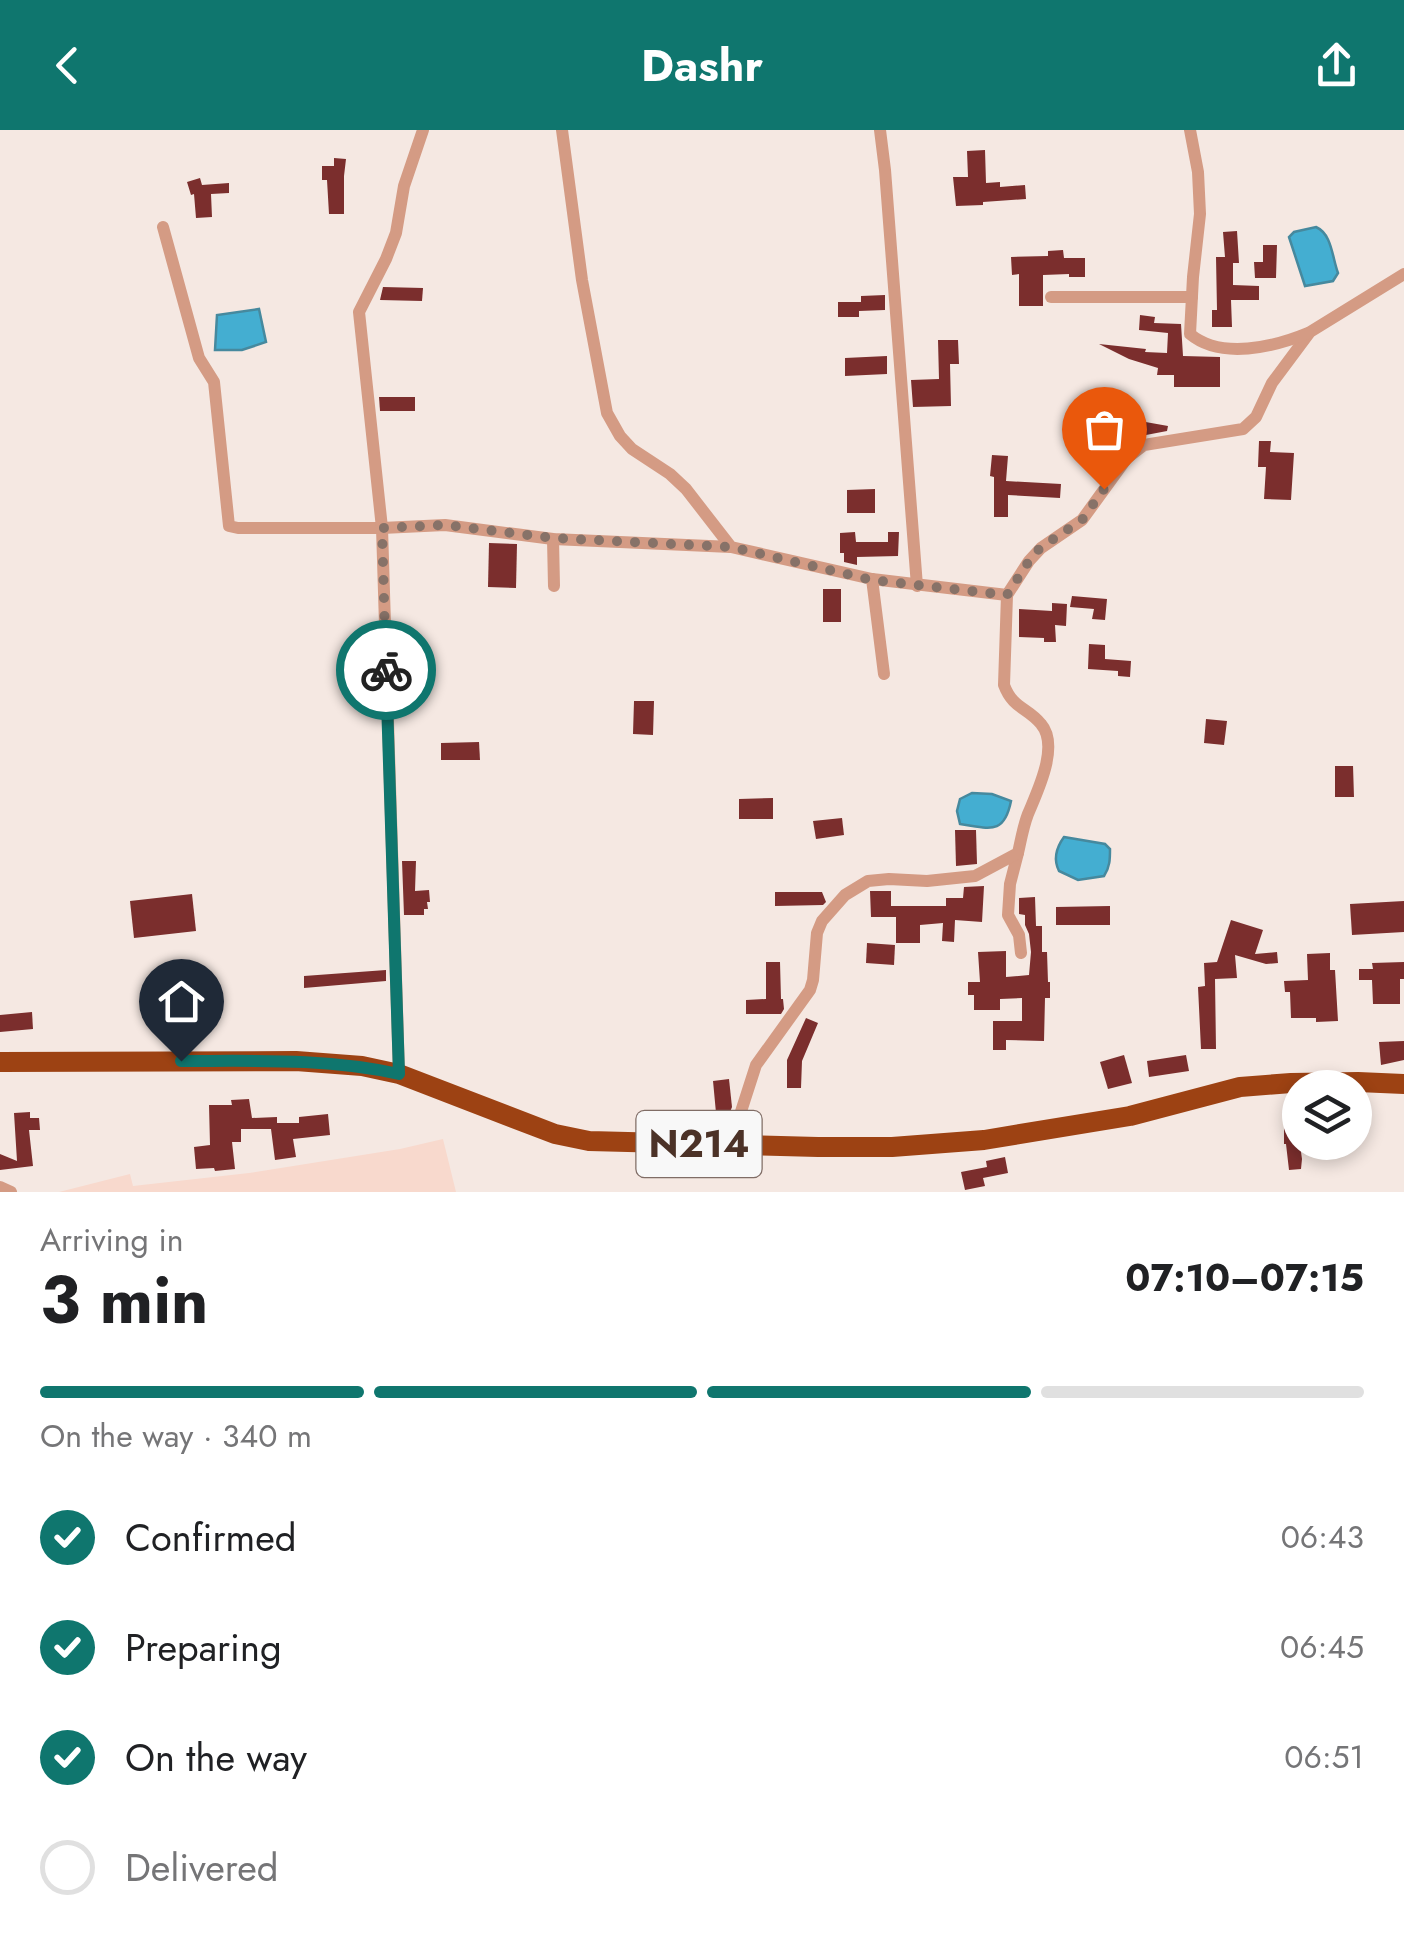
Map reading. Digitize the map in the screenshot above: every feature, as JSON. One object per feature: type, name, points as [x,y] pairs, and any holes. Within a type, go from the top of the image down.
[{"type":"highway","name":"N214","points":[[0,1062],[296,1061],[362,1066],[399,1074],[554,1134],[589,1141],[734,1146],[892,1147],[984,1140],[1130,1116],[1240,1087],[1292,1083],[1404,1084]]},
{"type":"street","points":[[399,1074],[382,528],[360,312],[396,233],[404,186],[423,130]]},
{"type":"street","points":[[562,130],[582,280],[606,413],[632,449],[686,489],[731,547]]},
{"type":"street","points":[[880,130],[916,586]]},
{"type":"street","points":[[1190,130],[1200,214],[1190,334],[1200,343],[1217,348],[1246,348],[1288,342],[1404,274]]},
{"type":"street","points":[[163,228],[199,358],[214,382],[228,526],[445,525],[553,538],[731,547],[872,580],[1007,595]]},
{"type":"street","points":[[1050,297],[1192,298]]},
{"type":"street","points":[[1021,953],[1019,935],[1008,915],[1010,884],[1027,817],[1040,790],[1048,735],[1041,724],[1009,698],[1004,684],[1007,595],[1040,548],[1082,520],[1127,458],[1144,446],[1244,428],[1256,416],[1272,382],[1310,332]]},
{"type":"street","points":[[553,538],[554,586]]},
{"type":"street","points":[[872,580],[884,674]]},
{"type":"street","points":[[734,1146],[736,1127],[756,1065],[810,990],[817,933],[822,920],[845,895],[868,881],[889,878],[927,882],[975,876],[1018,853]]},
{"type":"street","points":[[0,1187],[11,1192]]},
{"type":"shaded area","points":[[443,1139],[456,1192],[59,1192],[130,1174],[133,1186],[249,1173]]},
{"type":"water","points":[[1316,227],[1328,240],[1338,273],[1333,281],[1305,286],[1289,237]]},
{"type":"water","points":[[259,309],[266,342],[242,350],[215,350],[217,315]]},
{"type":"water","points":[[972,793],[992,794],[1011,801],[999,825],[960,824],[960,799]]},
{"type":"water","points":[[1064,837],[1105,844],[1110,856],[1104,876],[1078,880],[1059,871],[1056,854]]},
{"type":"building","points":[[985,150],[986,183],[1000,182],[1000,187],[1025,185],[1026,199],[956,206],[953,177],[968,177],[967,151]]},
{"type":"building","points":[[334,158],[346,159],[344,214],[329,214],[327,180],[322,180],[322,166],[334,166]]},
{"type":"building","points":[[200,178],[202,185],[229,183],[229,193],[211,194],[212,217],[196,218],[194,194],[191,195],[187,182]]},
{"type":"building","points":[[1237,231],[1239,263],[1233,263],[1233,285],[1259,286],[1259,300],[1231,300],[1232,327],[1212,327],[1212,310],[1217,310],[1216,257],[1225,257],[1223,232]]},
{"type":"building","points":[[1263,245],[1277,245],[1276,278],[1255,278],[1254,262],[1263,262]]},
{"type":"building","points":[[1063,250],[1064,258],[1085,258],[1085,277],[1043,275],[1043,306],[1019,306],[1019,274],[1012,275],[1011,257],[1048,256],[1048,251]]},
{"type":"building","points":[[383,287],[423,288],[422,301],[380,300]]},
{"type":"building","points":[[885,295],[885,310],[859,311],[859,317],[838,317],[838,302],[861,302],[861,296]]},
{"type":"building","points":[[1140,315],[1155,317],[1154,323],[1181,324],[1183,356],[1220,357],[1220,387],[1174,387],[1174,375],[1157,375],[1158,368],[1099,344],[1167,353],[1168,333],[1139,330]]},
{"type":"building","points":[[938,340],[958,340],[959,364],[950,364],[951,406],[913,407],[911,380],[939,379]]},
{"type":"building","points":[[887,356],[887,374],[845,376],[845,358]]},
{"type":"building","points":[[379,397],[415,397],[415,411],[380,411]]},
{"type":"building","points":[[1100,413],[1140,425],[1140,421],[1168,426],[1167,431],[1146,435],[1124,431],[1121,441],[1108,438],[1110,427],[1097,423]]},
{"type":"building","points":[[1259,441],[1271,441],[1270,452],[1294,453],[1291,500],[1264,499],[1266,467],[1258,467]]},
{"type":"building","points":[[992,455],[1008,456],[1006,481],[1061,484],[1060,498],[1008,495],[1008,517],[994,517]]},
{"type":"building","points":[[875,489],[875,513],[847,513],[847,490]]},
{"type":"building","points":[[855,532],[856,542],[888,542],[888,532],[899,532],[898,556],[857,557],[857,565],[844,562],[840,533]]},
{"type":"building","points":[[489,543],[517,544],[516,588],[488,587]]},
{"type":"building","points":[[823,589],[841,589],[841,622],[823,622]]},
{"type":"building","points":[[1072,596],[1107,599],[1105,620],[1092,619],[1094,609],[1070,607]]},
{"type":"building","points":[[1052,603],[1067,604],[1066,626],[1055,625],[1056,642],[1019,637],[1019,609],[1052,611]]},
{"type":"building","points":[[1089,644],[1105,645],[1105,659],[1131,661],[1130,677],[1118,676],[1118,671],[1088,669]]},
{"type":"building","points":[[634,701],[654,701],[653,735],[633,734]]},
{"type":"building","points":[[1206,719],[1227,721],[1224,745],[1204,743]]},
{"type":"building","points":[[479,742],[480,760],[441,760],[441,743]]},
{"type":"building","points":[[1335,766],[1353,766],[1354,797],[1335,797]]},
{"type":"building","points":[[773,798],[773,819],[739,819],[739,799]]},
{"type":"building","points":[[842,818],[844,835],[816,839],[813,821]]},
{"type":"building","points":[[955,830],[976,830],[977,864],[956,866]]},
{"type":"building","points":[[402,861],[416,861],[415,891],[429,890],[430,902],[424,915],[404,915]]},
{"type":"building","points":[[984,886],[982,922],[955,920],[954,942],[942,941],[943,923],[920,925],[920,943],[896,943],[896,917],[871,917],[870,891],[891,891],[891,906],[946,906],[946,898],[963,898],[964,887]]},
{"type":"building","points":[[775,892],[822,892],[826,902],[775,906]]},
{"type":"building","points":[[192,894],[196,931],[134,938],[130,901]]},
{"type":"building","points":[[1035,897],[1036,926],[1042,926],[1042,952],[1047,952],[1050,982],[1050,998],[1045,998],[1044,1041],[1006,1040],[1006,1050],[993,1050],[993,1021],[1022,1021],[1022,998],[1000,999],[1000,1010],[974,1010],[974,995],[968,995],[968,982],[980,982],[978,952],[1006,951],[1006,977],[1029,975],[1029,934],[1025,915],[1019,914],[1019,898]]},
{"type":"building","points":[[1404,901],[1404,932],[1352,935],[1350,904]]},
{"type":"building","points":[[1110,906],[1110,925],[1056,925],[1056,907]]},
{"type":"building","points":[[1231,920],[1263,930],[1255,954],[1277,952],[1278,963],[1266,964],[1235,955],[1237,978],[1215,979],[1216,1049],[1201,1049],[1198,987],[1205,986],[1204,963],[1217,962]]},
{"type":"building","points":[[867,943],[895,945],[894,965],[866,963]]},
{"type":"building","points":[[1330,953],[1338,1021],[1291,1018],[1290,992],[1285,992],[1284,981],[1308,980],[1307,954]]},
{"type":"building","points":[[766,962],[780,962],[784,1009],[781,1014],[746,1014],[746,1000],[766,999]]},
{"type":"building","points":[[1404,962],[1400,1004],[1373,1004],[1372,980],[1359,980],[1359,969],[1373,969],[1372,963]]},
{"type":"building","points":[[386,970],[386,981],[304,988],[304,976]]},
{"type":"building","points":[[32,1012],[33,1029],[0,1032],[0,1015]]},
{"type":"building","points":[[806,1018],[818,1023],[802,1061],[801,1088],[787,1088],[787,1060]]},
{"type":"building","points":[[1404,1041],[1404,1060],[1381,1065],[1379,1042]]},
{"type":"building","points":[[1124,1055],[1132,1083],[1108,1089],[1100,1062]]},
{"type":"building","points":[[1186,1055],[1189,1071],[1149,1077],[1147,1061]]},
{"type":"building","points":[[729,1079],[732,1107],[730,1112],[716,1113],[713,1081]]},
{"type":"building","points":[[249,1099],[252,1118],[277,1117],[277,1123],[299,1123],[299,1117],[328,1114],[330,1135],[293,1139],[296,1157],[275,1160],[271,1129],[241,1129],[241,1142],[232,1142],[235,1169],[196,1169],[194,1147],[210,1145],[209,1105],[232,1105],[231,1100]]},
{"type":"building","points":[[30,1112],[30,1118],[39,1118],[40,1130],[29,1130],[33,1166],[0,1170],[0,1154],[17,1161],[14,1113]]},
{"type":"building","points":[[1005,1157],[1008,1173],[983,1178],[985,1186],[965,1190],[961,1172],[987,1167],[986,1161]]},
{"type":"building","points":[[1288,1160],[1302,1160],[1301,1169],[1289,1170]]},
{"type":"way so far","points":[[386,670],[382,528],[445,525],[592,542],[731,547],[872,580],[1007,595],[1040,548],[1082,520],[1104,489]]},
{"type":"route","points":[[181,1061],[296,1061],[362,1066],[399,1074],[386,670]]}]
